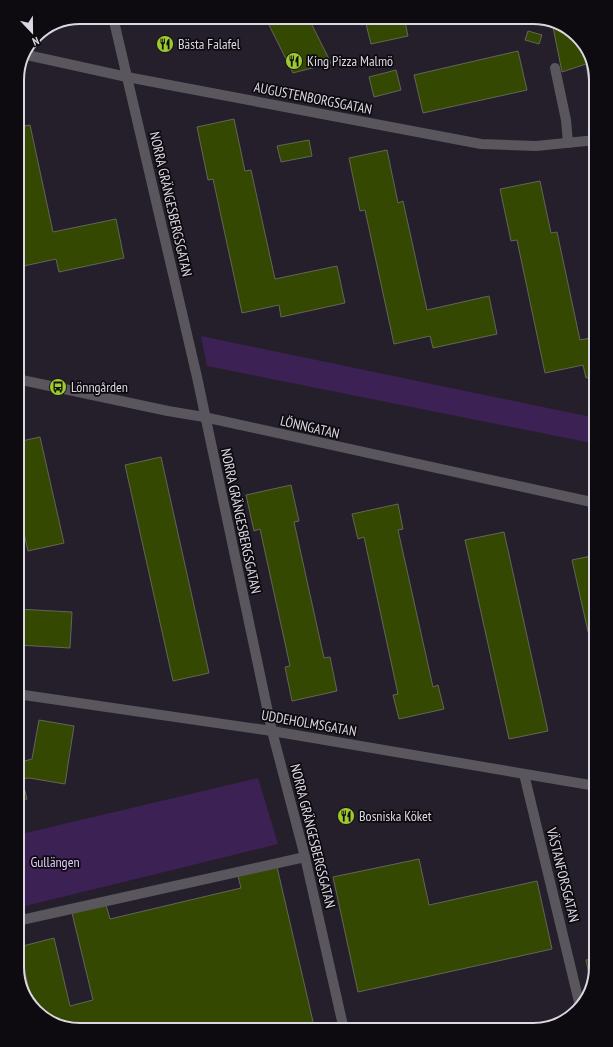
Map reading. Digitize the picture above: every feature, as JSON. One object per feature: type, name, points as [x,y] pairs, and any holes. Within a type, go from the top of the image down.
[{"type":"street","name":"NORRA GRÄNGESBERGSGATAN","points":[[115,24],[204,417],[272,730],[305,857],[342,1023]]},
{"type":"street","name":"AUGUSTENBORGSGATAN","points":[[30,56],[127,77],[481,144],[536,146],[589,141]]},
{"type":"street","points":[[555,68],[566,120],[568,143]]},
{"type":"street","name":"LÖNNGATAN","points":[[24,380],[168,411],[204,417],[589,502]]},
{"type":"street","name":"UDDEHOLMSGATAN","points":[[24,695],[272,730],[589,785]]},
{"type":"street","name":"VÄSTANFORSGATAN","points":[[524,774],[578,999]]},
{"type":"street","points":[[24,919],[305,857]]},
{"type":"green space","points":[[201,336],[589,417],[589,443],[207,366]]},
{"type":"green space","name":"Gullängen","points":[[258,778],[278,844],[24,906],[24,833]]},
{"type":"building","points":[[268,24],[312,24],[331,63],[293,73]]},
{"type":"building","points":[[366,24],[405,24],[408,36],[371,44]]},
{"type":"building","points":[[553,28],[570,38],[579,49],[587,66],[589,82],[586,64],[562,72]]},
{"type":"building","points":[[528,31],[542,35],[539,44],[525,40]]},
{"type":"building","points":[[518,51],[527,90],[423,113],[414,75]]},
{"type":"building","points":[[396,70],[401,90],[374,97],[369,77]]},
{"type":"building","points":[[234,119],[245,171],[251,170],[275,279],[337,266],[345,303],[281,317],[279,305],[242,313],[213,179],[208,180],[197,127]]},
{"type":"building","points":[[30,125],[53,232],[116,219],[124,258],[59,272],[56,259],[24,266],[24,126]]},
{"type":"building","points":[[309,140],[312,156],[281,162],[277,146]]},
{"type":"building","points":[[387,150],[398,203],[403,201],[427,310],[489,296],[497,334],[433,348],[430,336],[394,344],[365,210],[360,211],[349,158]]},
{"type":"building","points":[[540,181],[551,233],[557,232],[580,340],[589,338],[589,377],[586,378],[583,365],[545,373],[517,240],[511,241],[500,189]]},
{"type":"building","points":[[40,437],[64,543],[28,551],[24,534],[24,440]]},
{"type":"building","points":[[161,457],[209,673],[173,681],[125,465]]},
{"type":"building","points":[[291,485],[299,521],[294,522],[324,658],[330,657],[337,691],[292,701],[285,667],[290,666],[260,529],[254,531],[246,495]]},
{"type":"building","points":[[398,504],[403,529],[398,530],[433,687],[438,685],[444,709],[399,719],[393,695],[398,694],[364,537],[358,539],[352,514]]},
{"type":"building","points":[[504,532],[548,731],[509,739],[465,540]]},
{"type":"building","points":[[589,556],[589,636],[572,560]]},
{"type":"building","points":[[24,609],[72,612],[70,648],[24,645]]},
{"type":"building","points":[[39,720],[74,726],[65,784],[29,778],[24,779],[24,761],[32,759]]},
{"type":"building","points":[[24,787],[27,799],[24,800]]},
{"type":"building","points":[[419,859],[429,905],[537,881],[552,949],[358,992],[333,877]]},
{"type":"building","points":[[277,867],[313,1023],[77,1023],[62,1020],[49,1013],[38,1004],[34,998],[29,988],[24,968],[24,946],[54,938],[70,1006],[93,1000],[72,913],[106,905],[110,919],[241,888],[238,876]]},
{"type":"building","points":[[589,959],[589,974],[586,960]]},
{"type":"place","name":"Bästa Falafel","points":[[165,44]]},
{"type":"place","name":"King Pizza Malmö","points":[[294,61]]},
{"type":"place","name":"Lönngården","points":[[58,387]]},
{"type":"place","name":"Bosniska Köket","points":[[346,816]]}]
